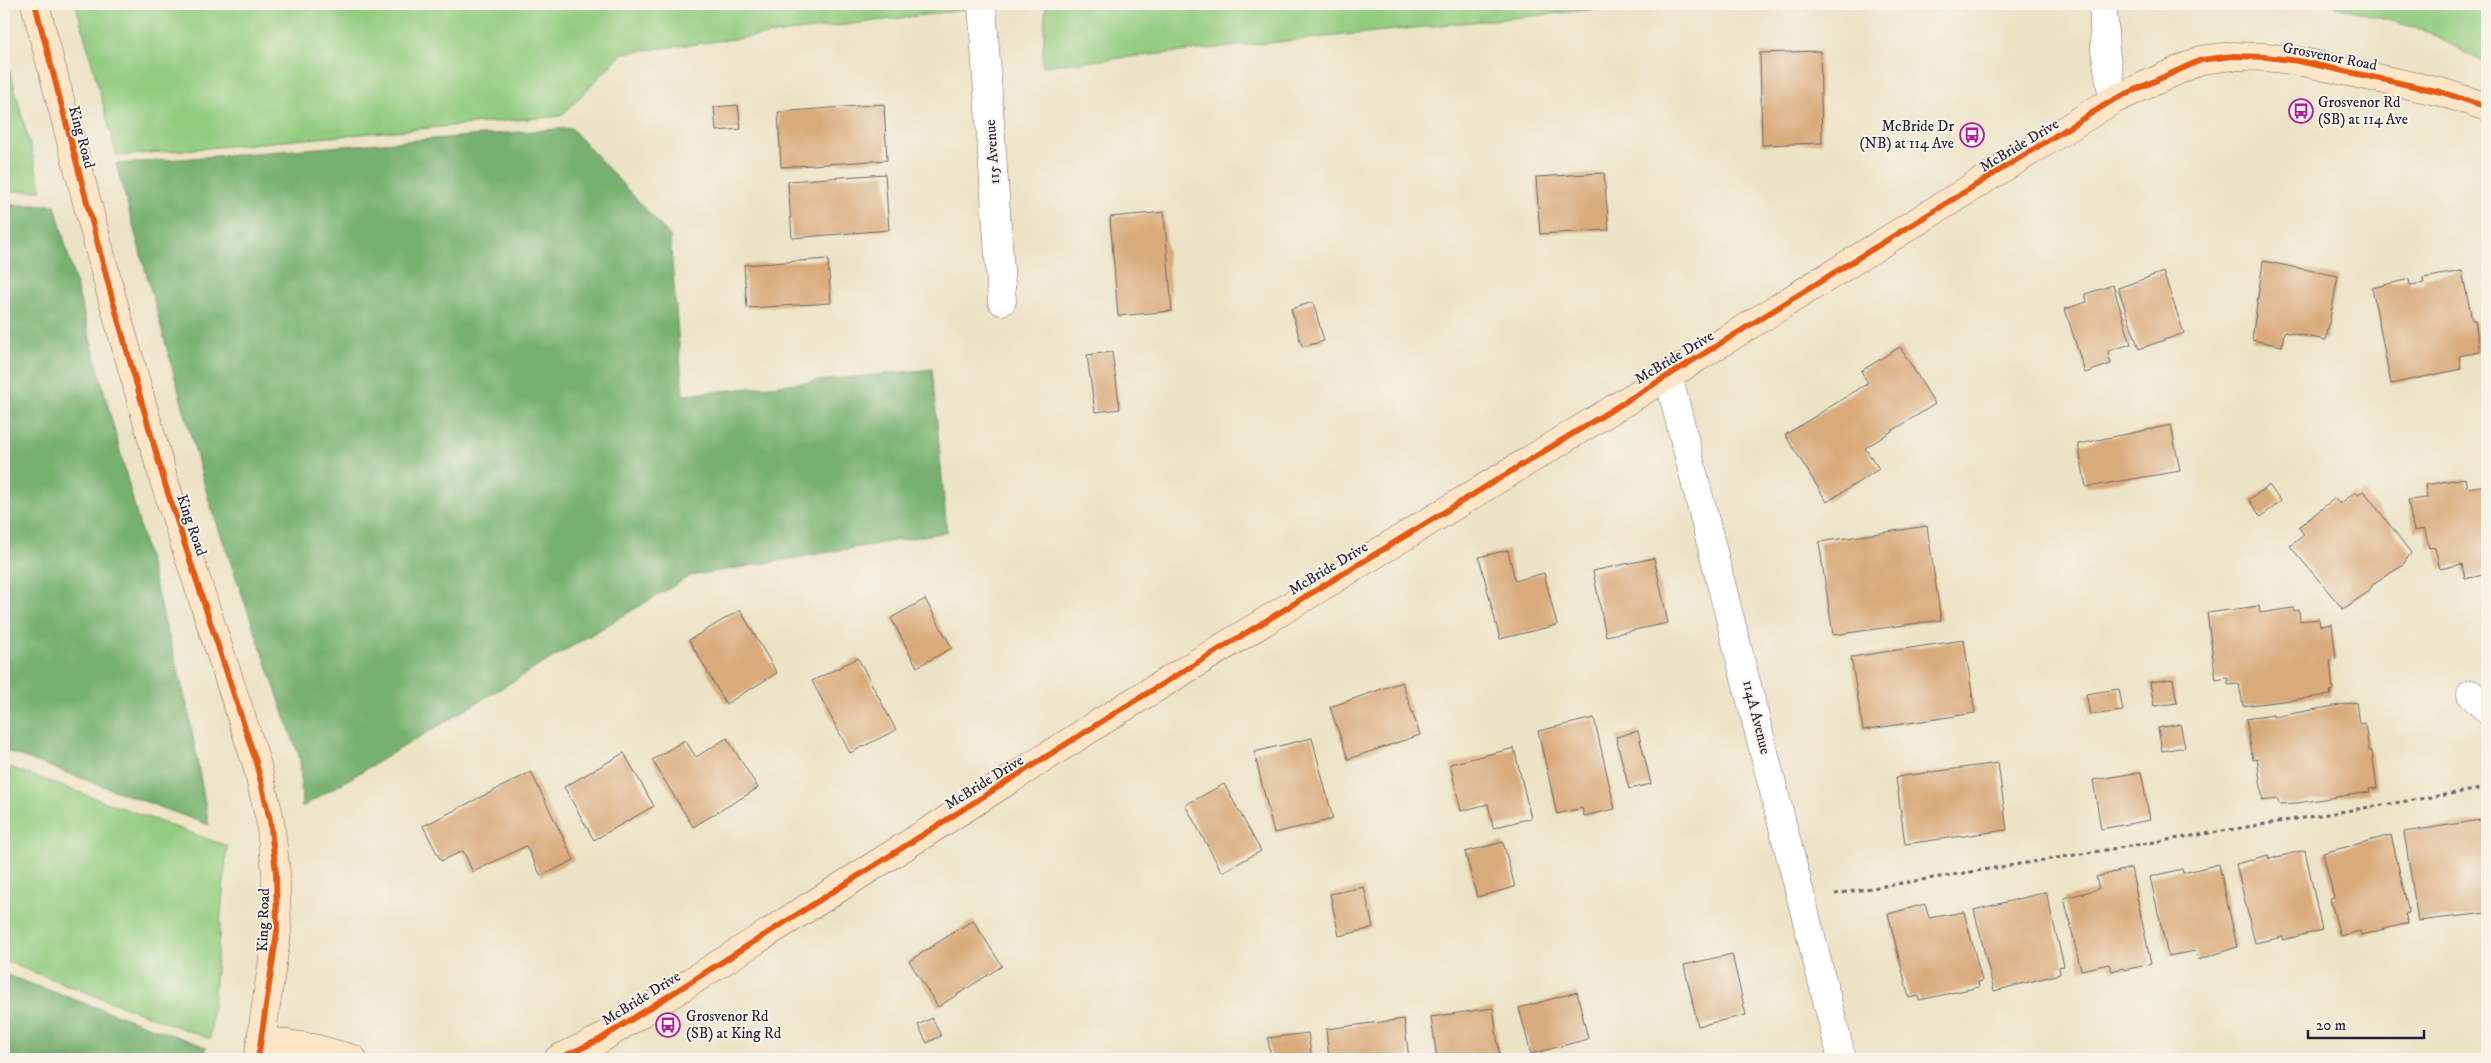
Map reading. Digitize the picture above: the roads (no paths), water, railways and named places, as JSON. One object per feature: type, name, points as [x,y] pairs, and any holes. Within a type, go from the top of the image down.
[{"type":"street","name":"King Road","points":[[35,4],[112,298],[165,484],[256,762],[270,820],[276,872],[277,932],[261,1049]]},
{"type":"street","name":"115 Avenue","points":[[982,4],[1002,301]]},
{"type":"street","points":[[2103,4],[2105,49],[2113,100]]},
{"type":"street","name":"Grosvenor Road","points":[[2113,100],[2201,60],[2233,56],[2266,57],[2298,61],[2442,92],[2487,107]]},
{"type":"street","name":"McBride Drive","points":[[558,1059],[599,1040],[1123,708],[2113,100]]},
{"type":"street","name":"114A Avenue","points":[[1668,375],[1842,1059]]},
{"type":"street","points":[[261,1049],[314,1048],[353,1059]]},
{"type":"place","name":"Grosvenor Rd (SB) at 114 Ave","points":[[2301,111]]},
{"type":"place","name":"McBride Dr (NB) at 114 Ave","points":[[1972,135]]},
{"type":"place","name":"Grosvenor Rd (SB) at King Rd","points":[[668,1025]]}]
